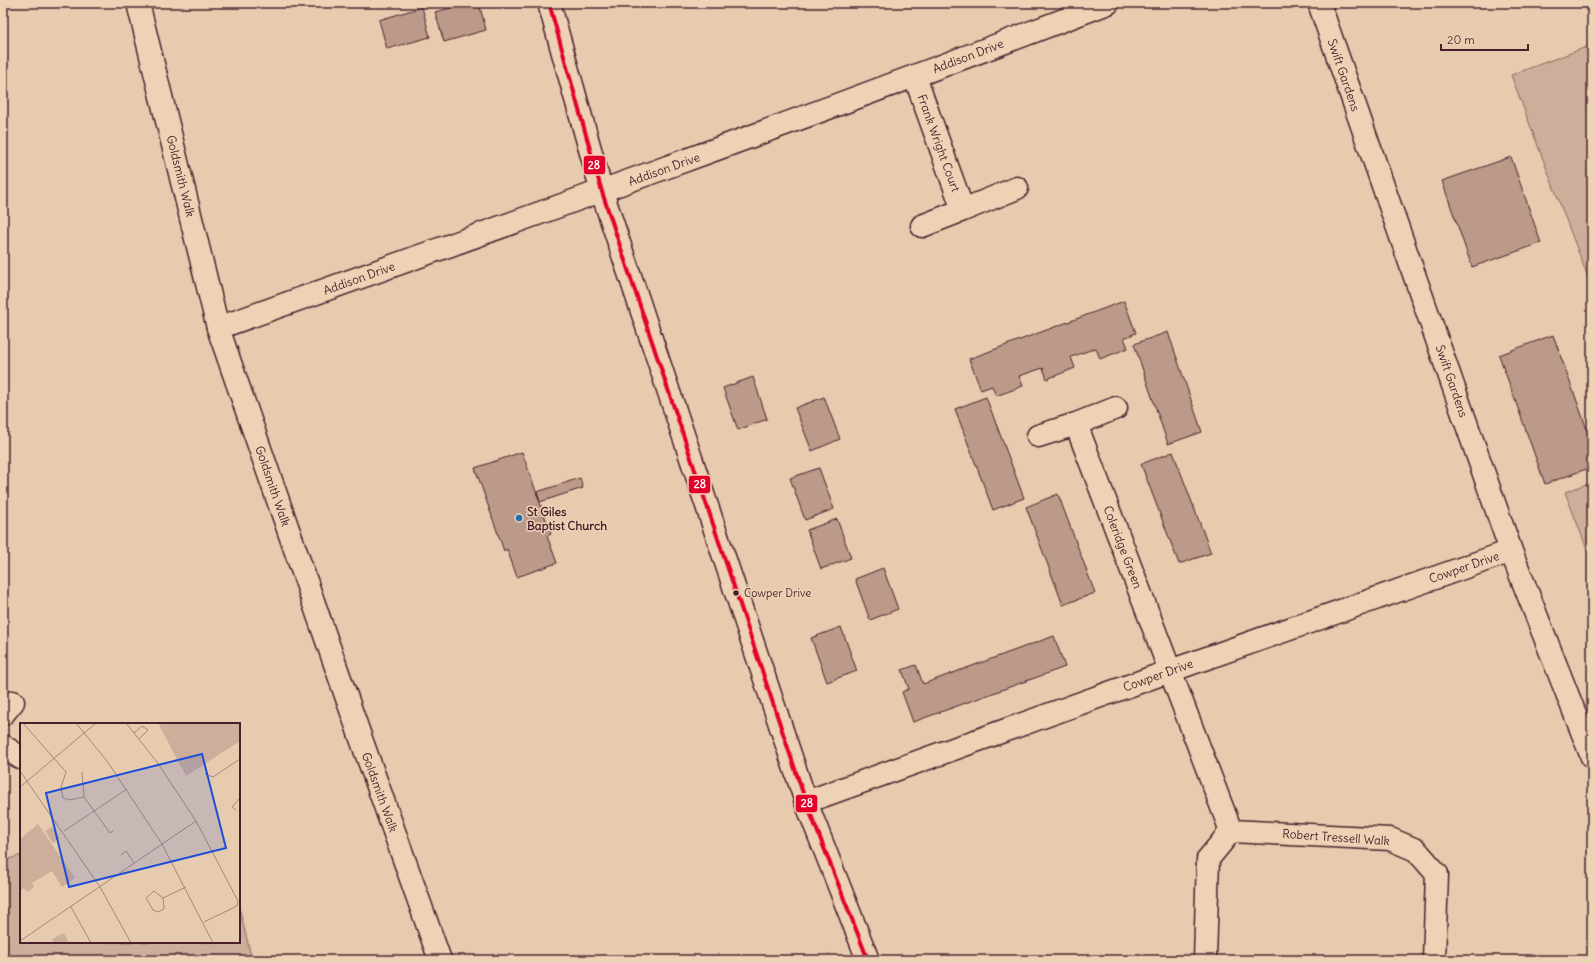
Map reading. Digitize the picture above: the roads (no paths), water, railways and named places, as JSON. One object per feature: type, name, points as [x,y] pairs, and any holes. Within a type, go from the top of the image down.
[{"type":"street","name":"Goldsmith Walk","points":[[138,3],[218,328],[440,960]]},
{"type":"street","points":[[549,3],[602,192],[806,802],[868,960]]},
{"type":"street","name":"Addison Drive","points":[[218,328],[602,192],[1108,3]]},
{"type":"street","name":"Swift Gardens","points":[[1319,3],[1511,551],[1592,756]]},
{"type":"street","name":"Frank Wright Court","points":[[915,76],[963,210]]},
{"type":"street","points":[[922,226],[1017,188]]},
{"type":"street","points":[[1038,436],[1076,424],[1116,408]]},
{"type":"street","name":"Coleridge Green","points":[[1076,424],[1170,671]]},
{"type":"street","name":"Cowper Drive","points":[[806,802],[1170,671],[1511,551]]},
{"type":"street","points":[[1170,671],[1231,831],[1208,859],[1205,960]]},
{"type":"street","points":[[3,746],[20,757]]},
{"type":"street","name":"Robert Tressell Walk","points":[[1231,831],[1390,839],[1416,850],[1438,874],[1434,960]]},
{"type":"place","name":"St Giles Baptist Church","points":[[519,518]]},
{"type":"place","name":"Cowper Drive","points":[[736,593]]}]
